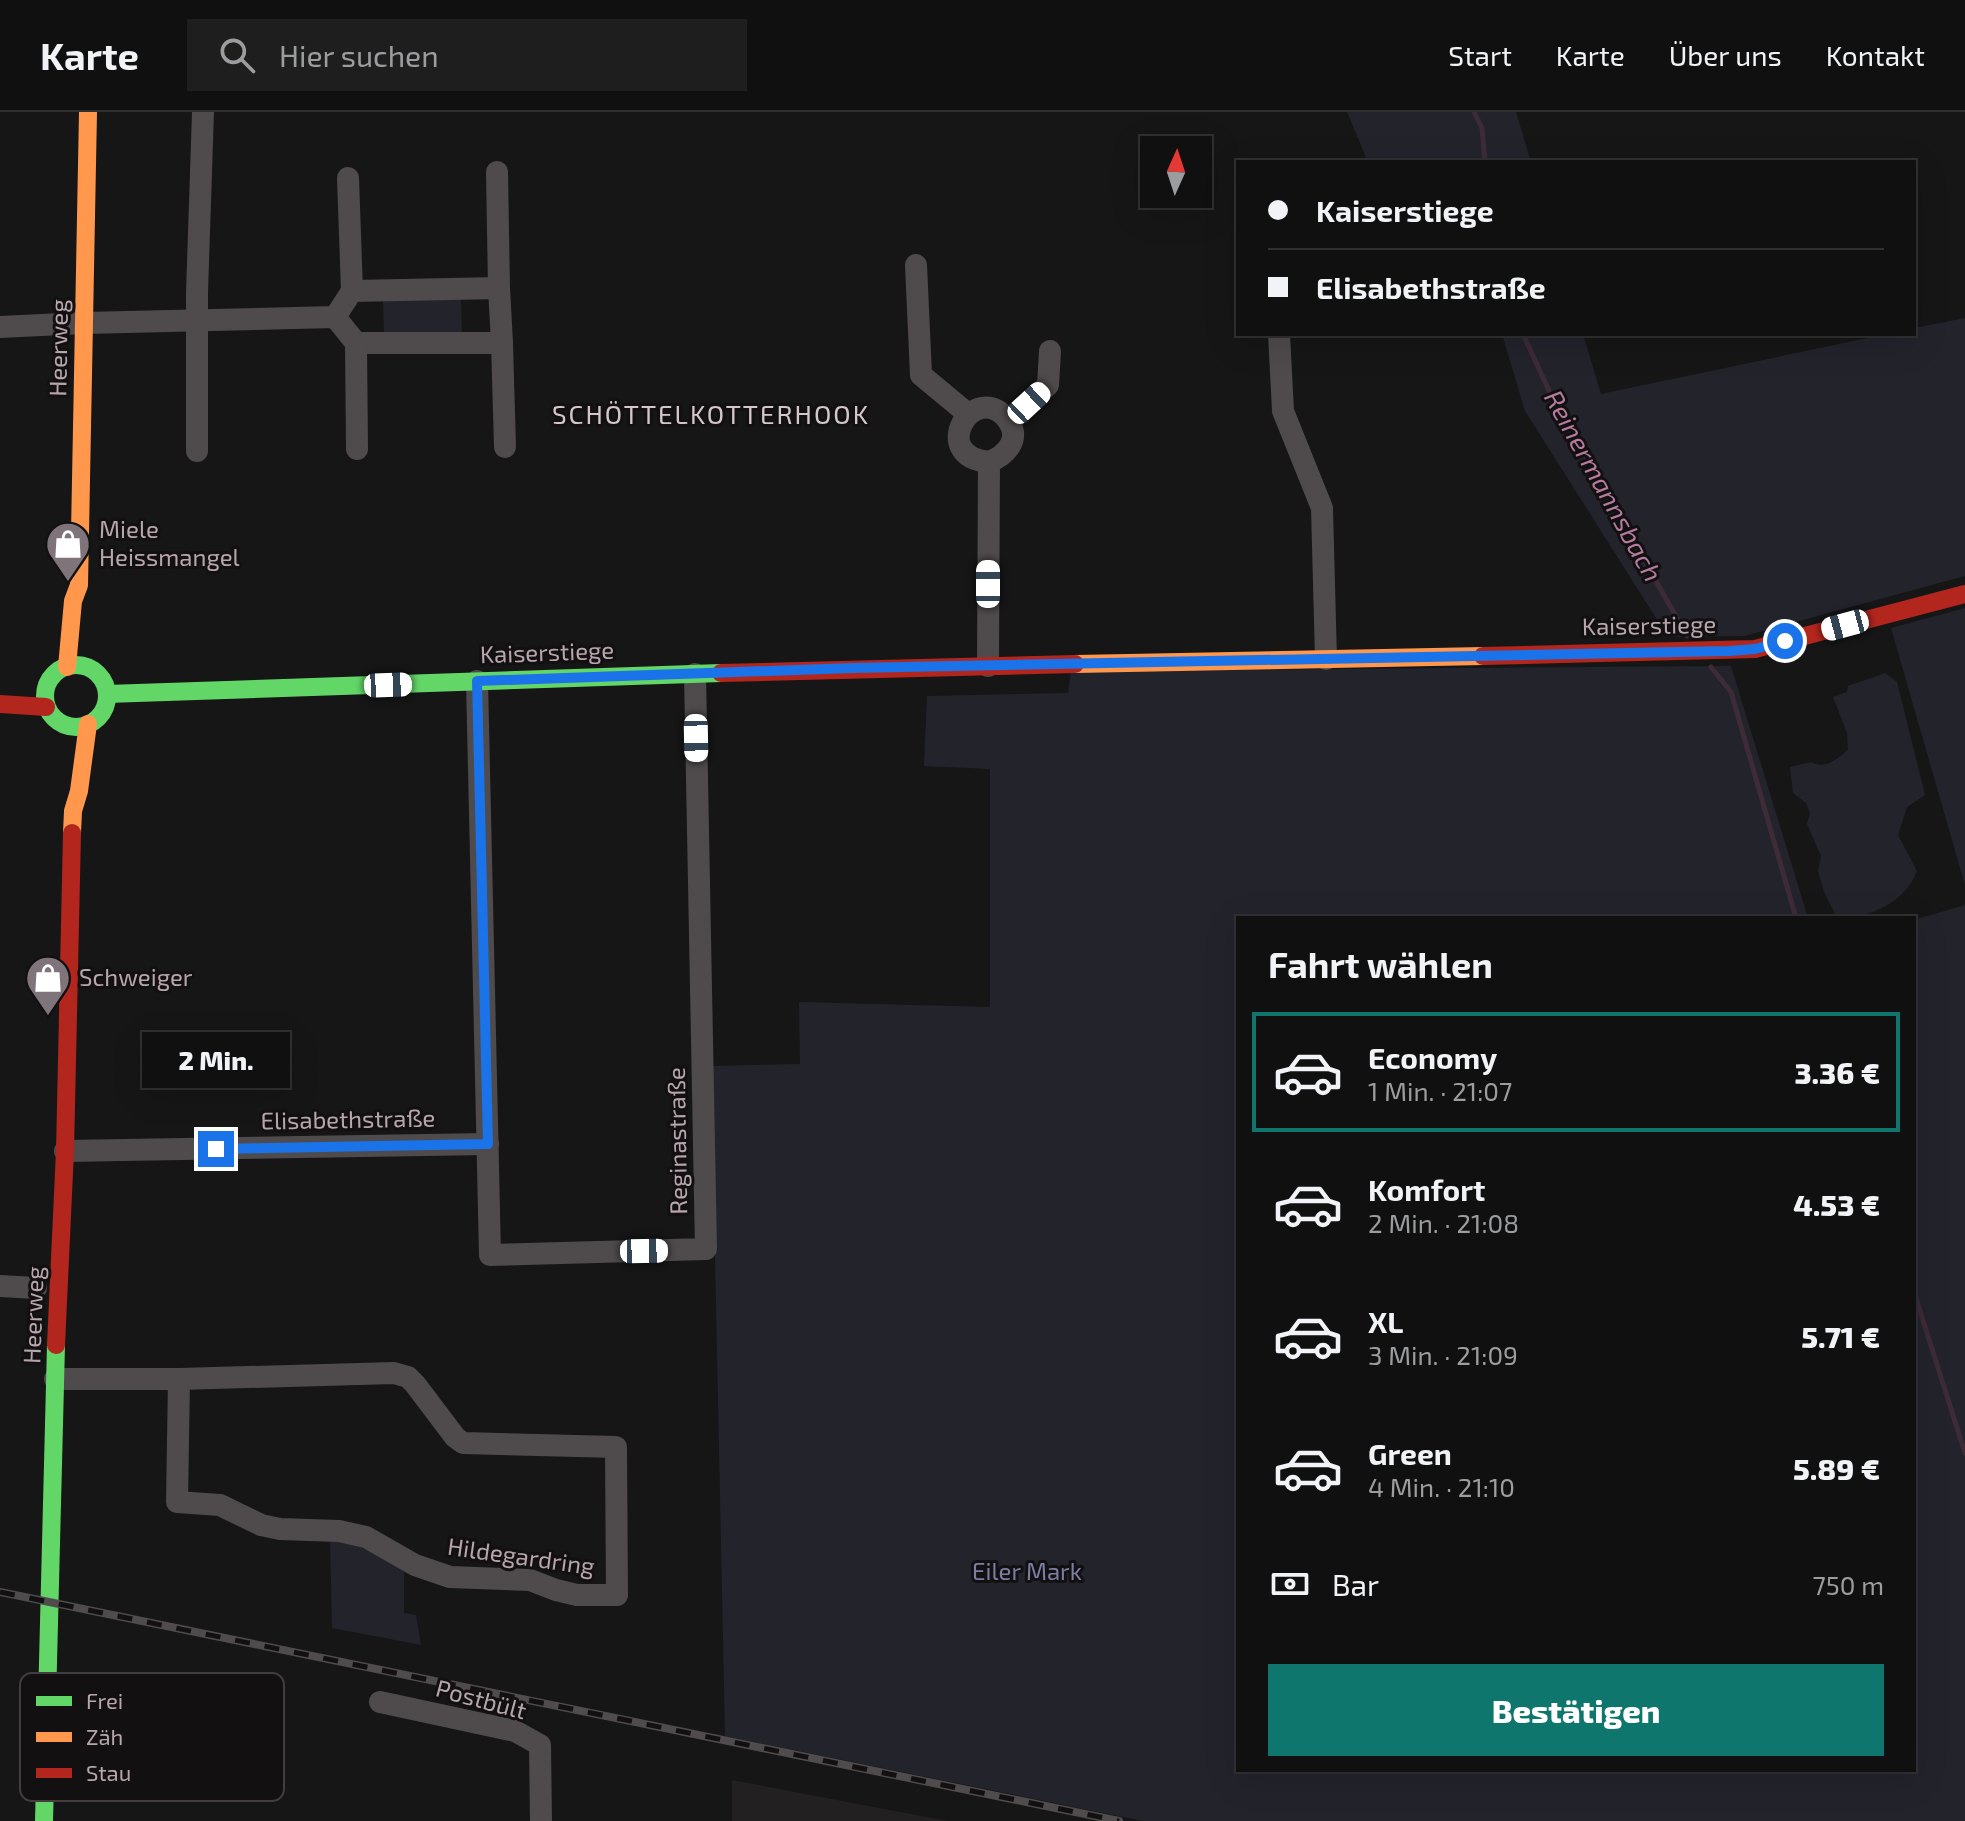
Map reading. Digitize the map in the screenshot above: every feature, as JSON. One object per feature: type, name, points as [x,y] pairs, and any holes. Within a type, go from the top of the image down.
[{"type":"street","name":"Heerweg","points":[[88,112],[79,585],[84,601],[89,669]]},
{"type":"street","points":[[197,451],[203,112]]},
{"type":"street","points":[[497,172],[505,447]]},
{"type":"street","points":[[335,317],[352,291],[348,178]]},
{"type":"street","points":[[916,265],[921,375],[968,414]]},
{"type":"street","points":[[352,291],[499,288]]},
{"type":"street","points":[[0,327],[335,317]]},
{"type":"street","points":[[335,317],[356,343],[357,449]]},
{"type":"street","points":[[1279,336],[1283,411],[1322,508],[1326,659]]},
{"type":"street","points":[[356,343],[502,343]]},
{"type":"street","points":[[1009,422],[1048,385],[1050,351]]},
{"type":"street","points":[[987,408],[999,411],[1009,422],[1013,433],[1011,446],[1002,457],[989,462],[977,461],[966,455],[958,433],[968,414],[987,408]]},
{"type":"street","points":[[988,666],[989,462]]},
{"type":"street","name":"Heerweg","points":[[67,667],[73,601],[79,585]]},
{"type":"street","name":"Kaiserstiege","points":[[107,694],[867,668],[1729,651],[1755,649],[1965,594]]},
{"type":"street","points":[[67,667],[89,669],[105,685],[105,706],[99,717],[88,724],[68,726],[64,737],[51,715],[46,698],[54,674],[67,667]]},
{"type":"street","name":"Reginastraße","points":[[477,681],[490,1255],[706,1249],[695,674]]},
{"type":"street","points":[[0,692],[46,698]]},
{"type":"street","points":[[0,704],[46,698]]},
{"type":"street","name":"Heerweg","points":[[73,811],[79,791],[88,724]]},
{"type":"street","name":"Heerweg","points":[[48,1673],[73,811],[64,737]]},
{"type":"street","name":"Elisabethstraße","points":[[65,1151],[488,1144]]},
{"type":"street","points":[[0,1286],[36,1288]]},
{"type":"street","name":"Hildegardring","points":[[55,1379],[394,1373],[408,1377],[463,1443],[616,1447],[617,1595],[577,1595],[530,1580],[450,1577],[415,1565],[366,1537],[339,1531],[280,1529],[261,1525],[220,1505],[177,1502],[179,1379]]},
{"type":"street","name":"Postbült","points":[[380,1702],[515,1731],[540,1745],[541,1821]]},
{"type":"street","name":"Heerweg","points":[[44,1821],[45,1801]]},
{"type":"shaded area","points":[[732,1780],[948,1821],[732,1821]]},
{"type":"green space","points":[[1347,112],[1516,112],[1530,160],[1367,160]]},
{"type":"green space","points":[[461,296],[462,336],[384,336],[383,297]]},
{"type":"green space","points":[[1965,318],[1965,576],[1744,636],[1668,637],[1525,411],[1503,336],[1584,336],[1601,394],[1877,336],[1916,336],[1916,328]]},
{"type":"green space","points":[[1965,608],[1965,885],[1891,628]]},
{"type":"green space","name":"Eiler Mark","points":[[1731,666],[1807,916],[1236,916],[1236,1772],[1916,1772],[1916,919],[1965,905],[1965,1821],[1143,1821],[725,1736],[711,1066],[800,1064],[799,1002],[990,1007],[990,769],[924,766],[927,696],[1068,693],[1071,671]]},
{"type":"green space","points":[[1885,673],[1897,682],[1925,795],[1907,807],[1898,835],[1917,871],[1904,892],[1874,912],[1836,916],[1818,871],[1821,856],[1807,824],[1810,813],[1806,803],[1793,793],[1790,767],[1811,762],[1826,764],[1848,750],[1847,733],[1833,697],[1847,692],[1848,686]]},
{"type":"green space","points":[[330,1540],[360,1546],[404,1570],[404,1613],[416,1615],[421,1645],[332,1628]]},
{"type":"waterway","name":"Reinermannsbach","points":[[1474,112],[1482,128],[1485,160]]},
{"type":"waterway","name":"Reinermannsbach","points":[[1524,336],[1551,395],[1687,636]]},
{"type":"waterway","name":"Reinermannsbach","points":[[1711,667],[1731,692],[1795,916]]},
{"type":"waterway","name":"Reinermannsbach","points":[[1916,1298],[1965,1453]]},
{"type":"railway","points":[[0,1592],[1119,1821]]},
{"type":"traffic: fast","points":[[76,665],[98,674],[107,696],[98,718],[76,727],[54,718],[45,696],[54,674],[76,665]]},
{"type":"traffic: fast","points":[[107,694],[721,673]]},
{"type":"traffic: fast","points":[[48,1673],[56,1345]]},
{"type":"traffic: fast","points":[[44,1821],[45,1801]]},
{"type":"traffic: slow","points":[[67,667],[73,601],[79,585],[88,112]]},
{"type":"traffic: slow","points":[[1075,664],[1483,656]]},
{"type":"traffic: slow","points":[[72,833],[88,724]]},
{"type":"traffic: jam","points":[[1483,656],[1755,649],[1965,594]]},
{"type":"traffic: jam","points":[[721,673],[1075,664]]},
{"type":"traffic: jam","points":[[0,704],[46,707]]},
{"type":"traffic: jam","points":[[56,1345],[65,1151],[72,833]]},
{"type":"place","name":"Miele Heissmangel","points":[[68,583]]},
{"type":"place","name":"Schweiger","points":[[48,1017]]},
{"type":"district","name":"SCHÖTTELKOTTERHOOK","points":[[711,415]]},
{"type":"route","points":[[216,1149],[488,1144],[477,681],[853,668],[1729,651],[1755,649],[1785,641]]}]
